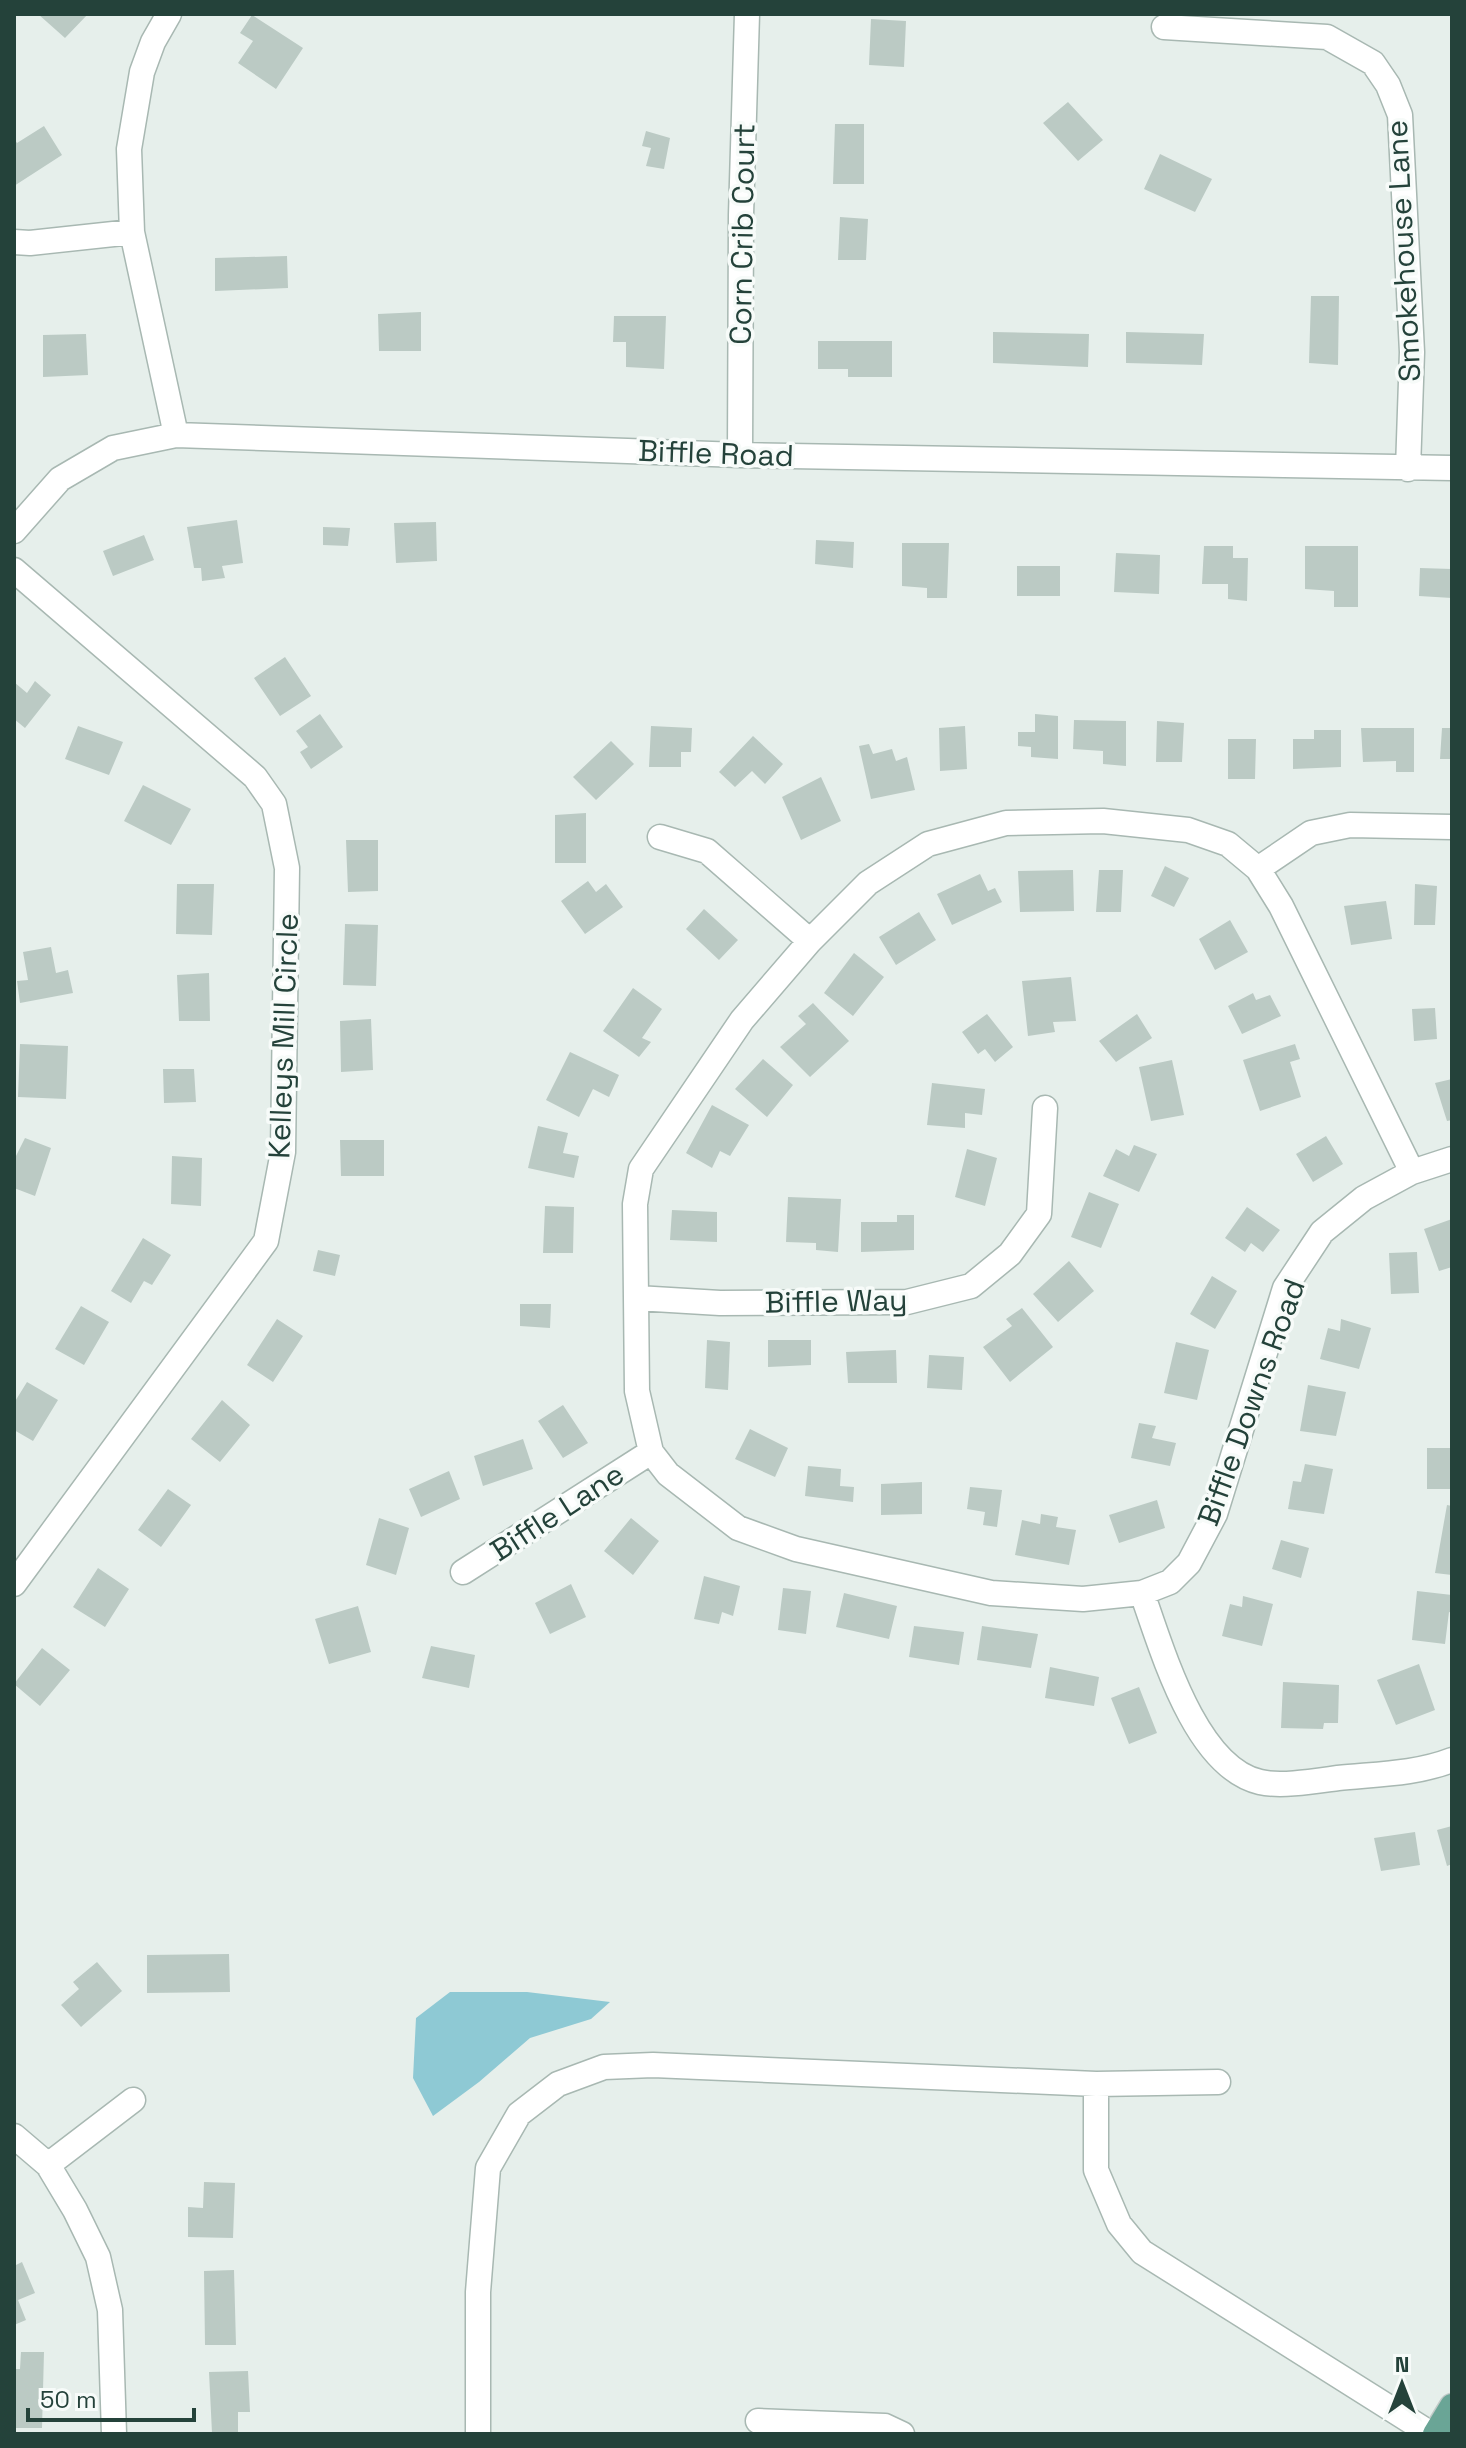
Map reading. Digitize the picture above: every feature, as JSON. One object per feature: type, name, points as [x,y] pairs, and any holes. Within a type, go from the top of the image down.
[{"type":"main road","points":[[1433,2434],[1452,2406]]},
{"type":"street","points":[[169,14],[142,72],[129,149],[132,232],[176,435]]},
{"type":"street","name":"Corn Crib Court","points":[[740,455],[741,215],[747,14]]},
{"type":"street","name":"Smokehouse Lane","points":[[1164,27],[1327,37],[1373,63],[1388,85],[1400,115],[1411,336],[1408,469]]},
{"type":"street","points":[[14,242],[132,232]]},
{"type":"street","name":"Biffle Road","points":[[14,531],[60,479],[113,448],[176,435],[740,455],[1452,468]]},
{"type":"street","name":"Kelleys Mill Circle","points":[[14,570],[255,777],[274,804],[287,868],[283,1152],[266,1241],[14,1584]]},
{"type":"street","name":"Biffle Downs Road","points":[[1412,1172],[1281,906],[1258,869],[1228,844],[1188,830],[1103,821],[1006,823],[928,844],[868,883],[810,941],[742,1020],[641,1169],[635,1204],[637,1391],[651,1452],[668,1474],[738,1528],[796,1549],[991,1593],[1083,1599],[1142,1593],[1170,1582],[1189,1563],[1215,1514],[1285,1288],[1322,1232],[1364,1198],[1412,1172],[1452,1159]]},
{"type":"street","points":[[1258,869],[1311,833],[1350,825],[1452,827]]},
{"type":"street","points":[[660,837],[707,851],[810,941]]},
{"type":"street","name":"Biffle Way","points":[[637,1298],[720,1303],[907,1302],[971,1286],[1010,1254],[1039,1214],[1045,1108]]},
{"type":"street","name":"Biffle Lane","points":[[463,1572],[651,1452]]},
{"type":"street","points":[[1142,1593],[1186,1705],[1207,1745],[1230,1770],[1261,1783],[1308,1782],[1429,1769],[1452,1760]]},
{"type":"street","points":[[478,2434],[478,2292],[488,2168],[519,2114],[558,2084],[604,2067],[653,2065],[1096,2084],[1218,2082]]},
{"type":"street","points":[[1096,2084],[1096,2170],[1119,2224],[1142,2252],[1433,2434]]},
{"type":"street","points":[[48,2165],[133,2100]]},
{"type":"street","points":[[14,2136],[48,2165],[98,2257],[110,2310],[114,2434]]},
{"type":"street","points":[[758,2421],[885,2426],[902,2434]]},
{"type":"water","points":[[450,1992],[527,1992],[610,2002],[591,2019],[530,2038],[433,2116],[413,2078],[416,2018]]},
{"type":"building","points":[[38,14],[88,14],[65,38]]},
{"type":"building","points":[[252,15],[303,48],[276,89],[238,63],[253,41],[240,33]]},
{"type":"building","points":[[871,19],[906,21],[904,67],[869,65]]},
{"type":"building","points":[[1068,102],[1103,140],[1078,161],[1043,123]]},
{"type":"building","points":[[835,124],[864,124],[864,184],[833,184]]},
{"type":"building","points":[[44,126],[62,155],[14,186],[14,139],[17,143]]},
{"type":"building","points":[[646,131],[670,138],[664,169],[646,166],[651,148],[642,146]]},
{"type":"building","points":[[1160,154],[1212,179],[1195,212],[1144,189]]},
{"type":"building","points":[[840,217],[868,219],[866,260],[838,260]]},
{"type":"building","points":[[287,256],[288,288],[215,291],[215,258]]},
{"type":"building","points":[[1311,296],[1339,296],[1338,365],[1309,363]]},
{"type":"building","points":[[421,312],[421,351],[379,351],[378,314]]},
{"type":"building","points":[[614,316],[666,316],[664,369],[626,367],[626,342],[613,342]]},
{"type":"building","points":[[993,332],[1089,334],[1088,367],[993,363]]},
{"type":"building","points":[[1126,332],[1204,334],[1202,365],[1126,363]]},
{"type":"building","points":[[86,334],[88,375],[43,377],[43,335]]},
{"type":"building","points":[[818,341],[892,341],[892,377],[848,377],[848,369],[818,369]]},
{"type":"building","points":[[237,520],[243,563],[222,566],[225,578],[202,581],[201,568],[194,568],[187,527]]},
{"type":"building","points":[[436,522],[437,561],[396,563],[394,523]]},
{"type":"building","points":[[323,527],[350,528],[348,546],[323,545]]},
{"type":"building","points":[[144,535],[154,560],[113,576],[103,551]]},
{"type":"building","points":[[816,540],[854,542],[853,568],[815,564]]},
{"type":"building","points":[[902,543],[949,543],[947,598],[927,598],[927,588],[902,586]]},
{"type":"building","points":[[1204,546],[1233,546],[1233,558],[1248,558],[1247,601],[1228,599],[1228,584],[1202,584]]},
{"type":"building","points":[[1305,546],[1358,546],[1358,607],[1334,607],[1334,591],[1305,589]]},
{"type":"building","points":[[1116,553],[1160,555],[1159,594],[1114,592]]},
{"type":"building","points":[[1017,566],[1060,566],[1060,596],[1017,596]]},
{"type":"building","points":[[1420,568],[1452,569],[1452,598],[1419,596]]},
{"type":"building","points":[[285,657],[311,696],[280,716],[254,678]]},
{"type":"building","points":[[35,681],[51,695],[25,728],[14,719],[14,682],[27,693]]},
{"type":"building","points":[[320,714],[343,747],[311,769],[300,752],[308,747],[296,731]]},
{"type":"building","points":[[1035,714],[1058,716],[1058,759],[1031,757],[1031,747],[1018,746],[1018,732],[1035,732]]},
{"type":"building","points":[[1074,720],[1126,721],[1126,766],[1103,764],[1103,751],[1073,749]]},
{"type":"building","points":[[1157,721],[1184,723],[1182,762],[1156,762]]},
{"type":"building","points":[[78,726],[123,742],[109,775],[65,759]]},
{"type":"building","points":[[651,726],[692,728],[691,752],[681,752],[681,767],[649,767]]},
{"type":"building","points":[[965,726],[967,769],[940,771],[939,728]]},
{"type":"building","points":[[1361,728],[1414,728],[1414,772],[1396,772],[1396,761],[1363,762]]},
{"type":"building","points":[[1442,728],[1452,728],[1452,759],[1440,759]]},
{"type":"building","points":[[1314,730],[1341,730],[1341,767],[1293,769],[1293,739],[1314,739]]},
{"type":"building","points":[[753,736],[783,764],[765,784],[752,771],[735,787],[719,772]]},
{"type":"building","points":[[1228,739],[1256,739],[1255,779],[1228,779]]},
{"type":"building","points":[[611,741],[634,764],[596,800],[573,777]]},
{"type":"building","points":[[869,744],[873,754],[892,749],[896,761],[907,757],[915,790],[871,799],[859,746]]},
{"type":"building","points":[[821,777],[841,821],[801,840],[782,797]]},
{"type":"building","points":[[143,785],[191,809],[171,845],[124,821]]},
{"type":"building","points":[[586,813],[586,863],[555,863],[555,815]]},
{"type":"building","points":[[346,840],[378,840],[378,891],[348,892]]},
{"type":"building","points":[[1165,866],[1189,878],[1174,907],[1151,896]]},
{"type":"building","points":[[1073,870],[1074,911],[1020,912],[1018,871]]},
{"type":"building","points":[[1099,870],[1123,870],[1121,912],[1096,912]]},
{"type":"building","points":[[980,874],[988,891],[995,888],[1002,902],[952,925],[937,894]]},
{"type":"building","points":[[588,881],[596,892],[606,884],[623,907],[585,934],[561,901]]},
{"type":"building","points":[[177,884],[214,884],[212,935],[176,934]]},
{"type":"building","points":[[1415,884],[1437,886],[1435,925],[1414,925]]},
{"type":"building","points":[[1386,901],[1392,939],[1351,945],[1344,906]]},
{"type":"building","points":[[704,909],[738,940],[719,960],[686,929]]},
{"type":"building","points":[[919,912],[936,940],[896,965],[879,937]]},
{"type":"building","points":[[1230,920],[1248,952],[1215,970],[1199,939]]},
{"type":"building","points":[[345,924],[378,925],[376,986],[343,985]]},
{"type":"building","points":[[51,947],[56,973],[68,970],[73,993],[20,1003],[17,981],[28,980],[23,952]]},
{"type":"building","points":[[854,953],[884,977],[853,1016],[824,993]]},
{"type":"building","points":[[209,973],[210,1021],[179,1021],[177,975]]},
{"type":"building","points":[[1071,977],[1076,1021],[1053,1022],[1055,1032],[1028,1036],[1022,981]]},
{"type":"building","points":[[633,988],[662,1009],[642,1038],[651,1042],[639,1057],[603,1031]]},
{"type":"building","points":[[1253,993],[1256,1000],[1270,995],[1281,1016],[1242,1034],[1228,1006]]},
{"type":"building","points":[[813,1003],[849,1041],[810,1077],[780,1047],[806,1024],[798,1016]]},
{"type":"building","points":[[1435,1008],[1437,1039],[1414,1041],[1412,1009]]},
{"type":"building","points":[[987,1014],[1013,1047],[995,1062],[985,1049],[978,1054],[962,1032]]},
{"type":"building","points":[[1137,1014],[1152,1038],[1116,1062],[1099,1041]]},
{"type":"building","points":[[371,1019],[373,1070],[341,1072],[340,1021]]},
{"type":"building","points":[[20,1044],[68,1046],[66,1099],[18,1097]]},
{"type":"building","points":[[1295,1044],[1300,1059],[1290,1062],[1301,1097],[1260,1111],[1243,1060]]},
{"type":"building","points":[[570,1052],[619,1075],[609,1097],[593,1089],[579,1117],[546,1100]]},
{"type":"building","points":[[763,1059],[793,1085],[767,1117],[735,1089]]},
{"type":"building","points":[[1172,1060],[1184,1115],[1151,1121],[1139,1067]]},
{"type":"building","points":[[163,1069],[194,1069],[196,1102],[164,1103]]},
{"type":"building","points":[[1452,1079],[1452,1120],[1447,1121],[1435,1083]]},
{"type":"building","points":[[932,1083],[985,1089],[982,1115],[965,1113],[965,1128],[927,1125]]},
{"type":"building","points":[[712,1105],[749,1125],[730,1156],[720,1151],[712,1168],[686,1153]]},
{"type":"building","points":[[538,1126],[568,1133],[563,1153],[579,1156],[574,1178],[528,1168]]},
{"type":"building","points":[[1326,1136],[1343,1164],[1313,1182],[1296,1154]]},
{"type":"building","points":[[25,1138],[51,1148],[35,1196],[14,1188],[14,1160]]},
{"type":"building","points":[[340,1140],[384,1140],[384,1176],[341,1176]]},
{"type":"building","points":[[1134,1145],[1157,1154],[1139,1192],[1103,1176],[1116,1149],[1129,1156]]},
{"type":"building","points":[[967,1149],[997,1158],[985,1206],[955,1197]]},
{"type":"building","points":[[172,1156],[202,1158],[201,1206],[171,1204]]},
{"type":"building","points":[[1089,1192],[1119,1204],[1101,1248],[1071,1237]]},
{"type":"building","points":[[788,1197],[841,1199],[838,1252],[816,1250],[816,1243],[786,1242]]},
{"type":"building","points":[[545,1206],[574,1207],[573,1253],[543,1253]]},
{"type":"building","points":[[1247,1207],[1280,1230],[1263,1252],[1251,1243],[1245,1252],[1225,1238]]},
{"type":"building","points":[[672,1210],[717,1212],[717,1242],[670,1240]]},
{"type":"building","points":[[897,1215],[914,1215],[914,1250],[861,1252],[861,1222],[897,1222]]},
{"type":"building","points":[[1452,1219],[1452,1267],[1439,1271],[1424,1229]]},
{"type":"building","points":[[143,1238],[171,1255],[152,1285],[144,1281],[131,1303],[111,1291]]},
{"type":"building","points":[[318,1250],[340,1255],[335,1276],[313,1271]]},
{"type":"building","points":[[1417,1252],[1419,1293],[1391,1294],[1389,1253]]},
{"type":"building","points":[[1069,1261],[1094,1291],[1058,1322],[1033,1294]]},
{"type":"building","points":[[1212,1276],[1237,1291],[1215,1329],[1190,1314]]},
{"type":"building","points":[[520,1304],[551,1304],[550,1328],[520,1326]]},
{"type":"building","points":[[81,1306],[109,1322],[84,1365],[55,1349]]},
{"type":"building","points":[[1022,1308],[1053,1347],[1010,1382],[983,1347],[1012,1326],[1006,1319]]},
{"type":"building","points":[[277,1319],[303,1336],[273,1382],[247,1365]]},
{"type":"building","points":[[1341,1319],[1371,1328],[1359,1369],[1320,1359],[1328,1328],[1340,1331]]},
{"type":"building","points":[[707,1340],[730,1342],[728,1390],[705,1388]]},
{"type":"building","points":[[768,1340],[811,1340],[811,1365],[768,1367]]},
{"type":"building","points":[[1176,1342],[1209,1350],[1197,1400],[1164,1393]]},
{"type":"building","points":[[896,1350],[897,1383],[848,1383],[846,1352]]},
{"type":"building","points":[[929,1355],[964,1357],[962,1390],[927,1388]]},
{"type":"building","points":[[27,1382],[58,1400],[33,1441],[14,1430],[14,1403]]},
{"type":"building","points":[[1308,1385],[1346,1392],[1336,1436],[1300,1431]]},
{"type":"building","points":[[222,1400],[250,1425],[220,1462],[191,1439]]},
{"type":"building","points":[[563,1405],[588,1443],[563,1458],[538,1421]]},
{"type":"building","points":[[1139,1423],[1156,1426],[1152,1438],[1176,1443],[1170,1466],[1131,1458]]},
{"type":"building","points":[[750,1429],[788,1448],[775,1477],[735,1459]]},
{"type":"building","points":[[523,1439],[533,1469],[483,1486],[474,1456]]},
{"type":"building","points":[[1427,1448],[1452,1448],[1452,1489],[1427,1489]]},
{"type":"building","points":[[1305,1464],[1333,1469],[1324,1514],[1288,1509],[1293,1481],[1301,1482]]},
{"type":"building","points":[[808,1466],[841,1469],[840,1486],[854,1487],[853,1502],[805,1496]]},
{"type":"building","points":[[449,1471],[460,1499],[421,1517],[409,1489]]},
{"type":"building","points":[[922,1482],[922,1514],[881,1515],[881,1484]]},
{"type":"building","points":[[970,1487],[1002,1490],[997,1527],[983,1525],[985,1512],[967,1509]]},
{"type":"building","points":[[168,1489],[191,1505],[161,1547],[138,1530]]},
{"type":"building","points":[[1157,1500],[1165,1528],[1119,1543],[1109,1515]]},
{"type":"building","points":[[1447,1505],[1452,1506],[1452,1575],[1435,1573]]},
{"type":"building","points":[[1041,1514],[1058,1517],[1056,1527],[1076,1530],[1069,1565],[1015,1555],[1022,1520],[1040,1524]]},
{"type":"building","points":[[379,1518],[409,1528],[396,1575],[366,1565]]},
{"type":"building","points":[[631,1518],[659,1541],[633,1575],[604,1551]]},
{"type":"building","points":[[1281,1540],[1309,1548],[1301,1578],[1272,1569]]},
{"type":"building","points":[[98,1568],[129,1589],[105,1627],[73,1607]]},
{"type":"building","points":[[704,1576],[740,1586],[733,1616],[722,1612],[719,1624],[694,1619]]},
{"type":"building","points":[[571,1584],[586,1617],[550,1634],[535,1603]]},
{"type":"building","points":[[783,1588],[811,1591],[806,1634],[778,1630]]},
{"type":"building","points":[[1417,1591],[1452,1595],[1452,1613],[1449,1612],[1445,1644],[1412,1640]]},
{"type":"building","points":[[844,1593],[897,1606],[889,1639],[836,1627]]},
{"type":"building","points":[[1243,1596],[1273,1604],[1262,1646],[1222,1636],[1230,1604],[1242,1607]]},
{"type":"building","points":[[358,1606],[371,1652],[329,1664],[315,1619]]},
{"type":"building","points":[[914,1626],[964,1632],[959,1665],[909,1657]]},
{"type":"building","points":[[982,1626],[1038,1634],[1031,1668],[977,1660]]},
{"type":"building","points":[[431,1646],[475,1655],[469,1688],[422,1678]]},
{"type":"building","points":[[42,1648],[70,1670],[40,1706],[14,1684]]},
{"type":"building","points":[[1419,1664],[1435,1710],[1396,1725],[1377,1680]]},
{"type":"building","points":[[1050,1667],[1099,1677],[1094,1706],[1045,1698]]},
{"type":"building","points":[[1283,1682],[1339,1685],[1338,1723],[1324,1723],[1323,1729],[1281,1728]]},
{"type":"building","points":[[1139,1687],[1157,1733],[1129,1744],[1111,1698]]},
{"type":"building","points":[[1452,1826],[1452,1864],[1447,1866],[1437,1830]]},
{"type":"building","points":[[1415,1832],[1420,1865],[1381,1871],[1374,1838]]},
{"type":"building","points":[[229,1954],[230,1992],[147,1993],[147,1955]]},
{"type":"building","points":[[97,1962],[122,1991],[81,2027],[61,2005],[79,1989],[73,1982]]},
{"type":"building","points":[[204,2182],[235,2183],[233,2238],[188,2237],[188,2207],[203,2208]]},
{"type":"building","points":[[22,2262],[35,2293],[18,2300],[26,2320],[14,2325],[14,2266]]},
{"type":"building","points":[[234,2270],[236,2345],[205,2345],[204,2271]]},
{"type":"building","points":[[21,2352],[44,2352],[42,2428],[14,2428],[14,2369],[20,2369]]},
{"type":"building","points":[[248,2371],[250,2412],[238,2412],[238,2432],[212,2433],[209,2372]]}]
